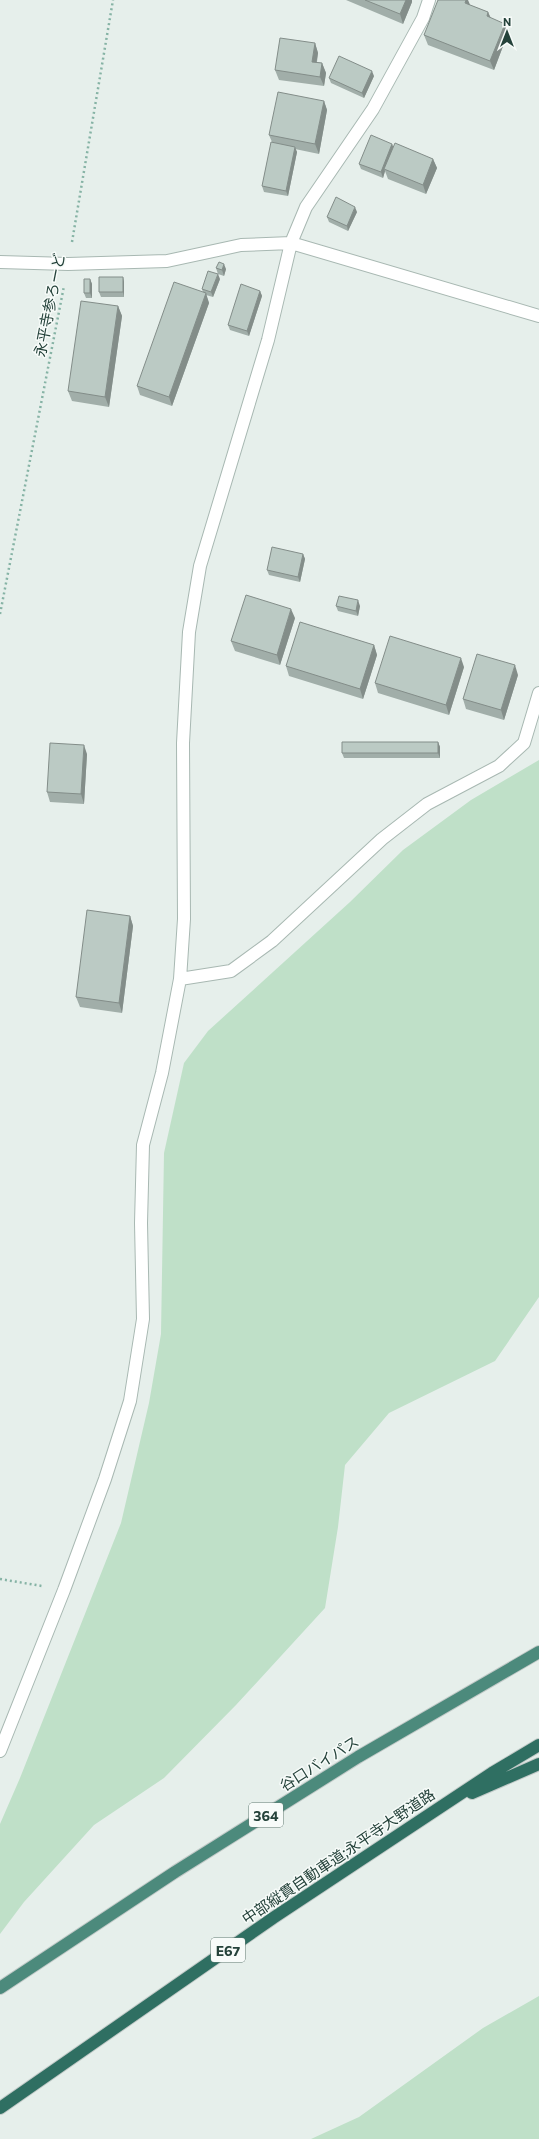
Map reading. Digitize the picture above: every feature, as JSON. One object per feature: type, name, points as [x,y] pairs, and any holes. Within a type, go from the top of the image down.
[{"type":"highway","name":"谷口バイパス","points":[[0,1988],[174,1872],[352,1762],[539,1652]]},
{"type":"highway","name":"中部縦貫自動車道;永平寺大野道路","points":[[0,2108],[273,1918],[440,1807],[539,1745]]},
{"type":"highway","points":[[440,1807],[539,1764]]},
{"type":"street","points":[[0,1751],[64,1590],[105,1480],[130,1401],[143,1319],[141,1223],[143,1145],[162,1073],[180,980],[184,919],[183,744],[189,632],[200,566],[268,340],[291,244],[306,207],[373,109],[422,18],[429,0]]},
{"type":"street","points":[[0,262],[68,264],[166,261],[241,245],[291,244],[539,316]]},
{"type":"street","points":[[180,980],[230,971],[272,941],[382,839],[427,804],[499,766],[524,744],[539,693]]},
{"type":"path","name":"永平寺参ろーど","points":[[0,614],[68,264],[113,0]]},
{"type":"path","points":[[0,1579],[64,1590]]},
{"type":"green space","points":[[539,760],[539,1297],[495,1361],[389,1413],[345,1465],[338,1527],[325,1608],[236,1705],[164,1778],[94,1825],[24,1902],[0,1934],[0,1824],[20,1778],[121,1523],[149,1403],[161,1334],[164,1153],[184,1063],[208,1031],[350,902],[403,850],[471,800]]},
{"type":"green space","points":[[539,1996],[539,2139],[311,2139],[359,2117],[483,2028]]},
{"type":"building","points":[[365,0],[406,0],[400,14]]},
{"type":"building","points":[[438,0],[466,0],[465,3],[488,12],[487,16],[505,24],[490,61],[424,35]]},
{"type":"building","points":[[280,38],[315,43],[312,62],[322,63],[320,77],[275,70]]},
{"type":"building","points":[[339,56],[372,71],[362,93],[329,78]]},
{"type":"building","points":[[278,92],[324,101],[315,144],[269,135]]},
{"type":"building","points":[[371,135],[392,144],[381,172],[359,164]]},
{"type":"building","points":[[271,142],[295,147],[286,191],[262,186]]},
{"type":"building","points":[[395,143],[433,159],[423,185],[384,169]]},
{"type":"building","points":[[336,197],[355,207],[347,226],[327,217]]},
{"type":"building","points":[[219,262],[224,264],[222,270],[216,268]]},
{"type":"building","points":[[208,271],[218,274],[211,292],[202,289]]},
{"type":"building","points":[[99,277],[123,277],[123,292],[99,292]]},
{"type":"building","points":[[84,279],[90,279],[90,293],[84,293]]},
{"type":"building","points":[[174,282],[206,293],[169,397],[137,386]]},
{"type":"building","points":[[241,284],[260,291],[247,331],[228,325]]},
{"type":"building","points":[[81,301],[118,306],[105,397],[68,391]]},
{"type":"building","points":[[272,547],[303,554],[298,577],[267,570]]},
{"type":"building","points":[[246,595],[291,609],[277,655],[231,641]]},
{"type":"building","points":[[339,596],[358,600],[356,611],[336,606]]},
{"type":"building","points":[[300,622],[374,645],[360,689],[286,666]]},
{"type":"building","points":[[390,636],[461,658],[446,705],[375,683]]},
{"type":"building","points":[[477,654],[515,665],[501,710],[463,699]]},
{"type":"building","points":[[342,742],[438,742],[438,753],[342,753]]},
{"type":"building","points":[[50,743],[84,745],[81,794],[47,792]]},
{"type":"building","points":[[87,910],[130,916],[119,1003],[76,997]]}]
